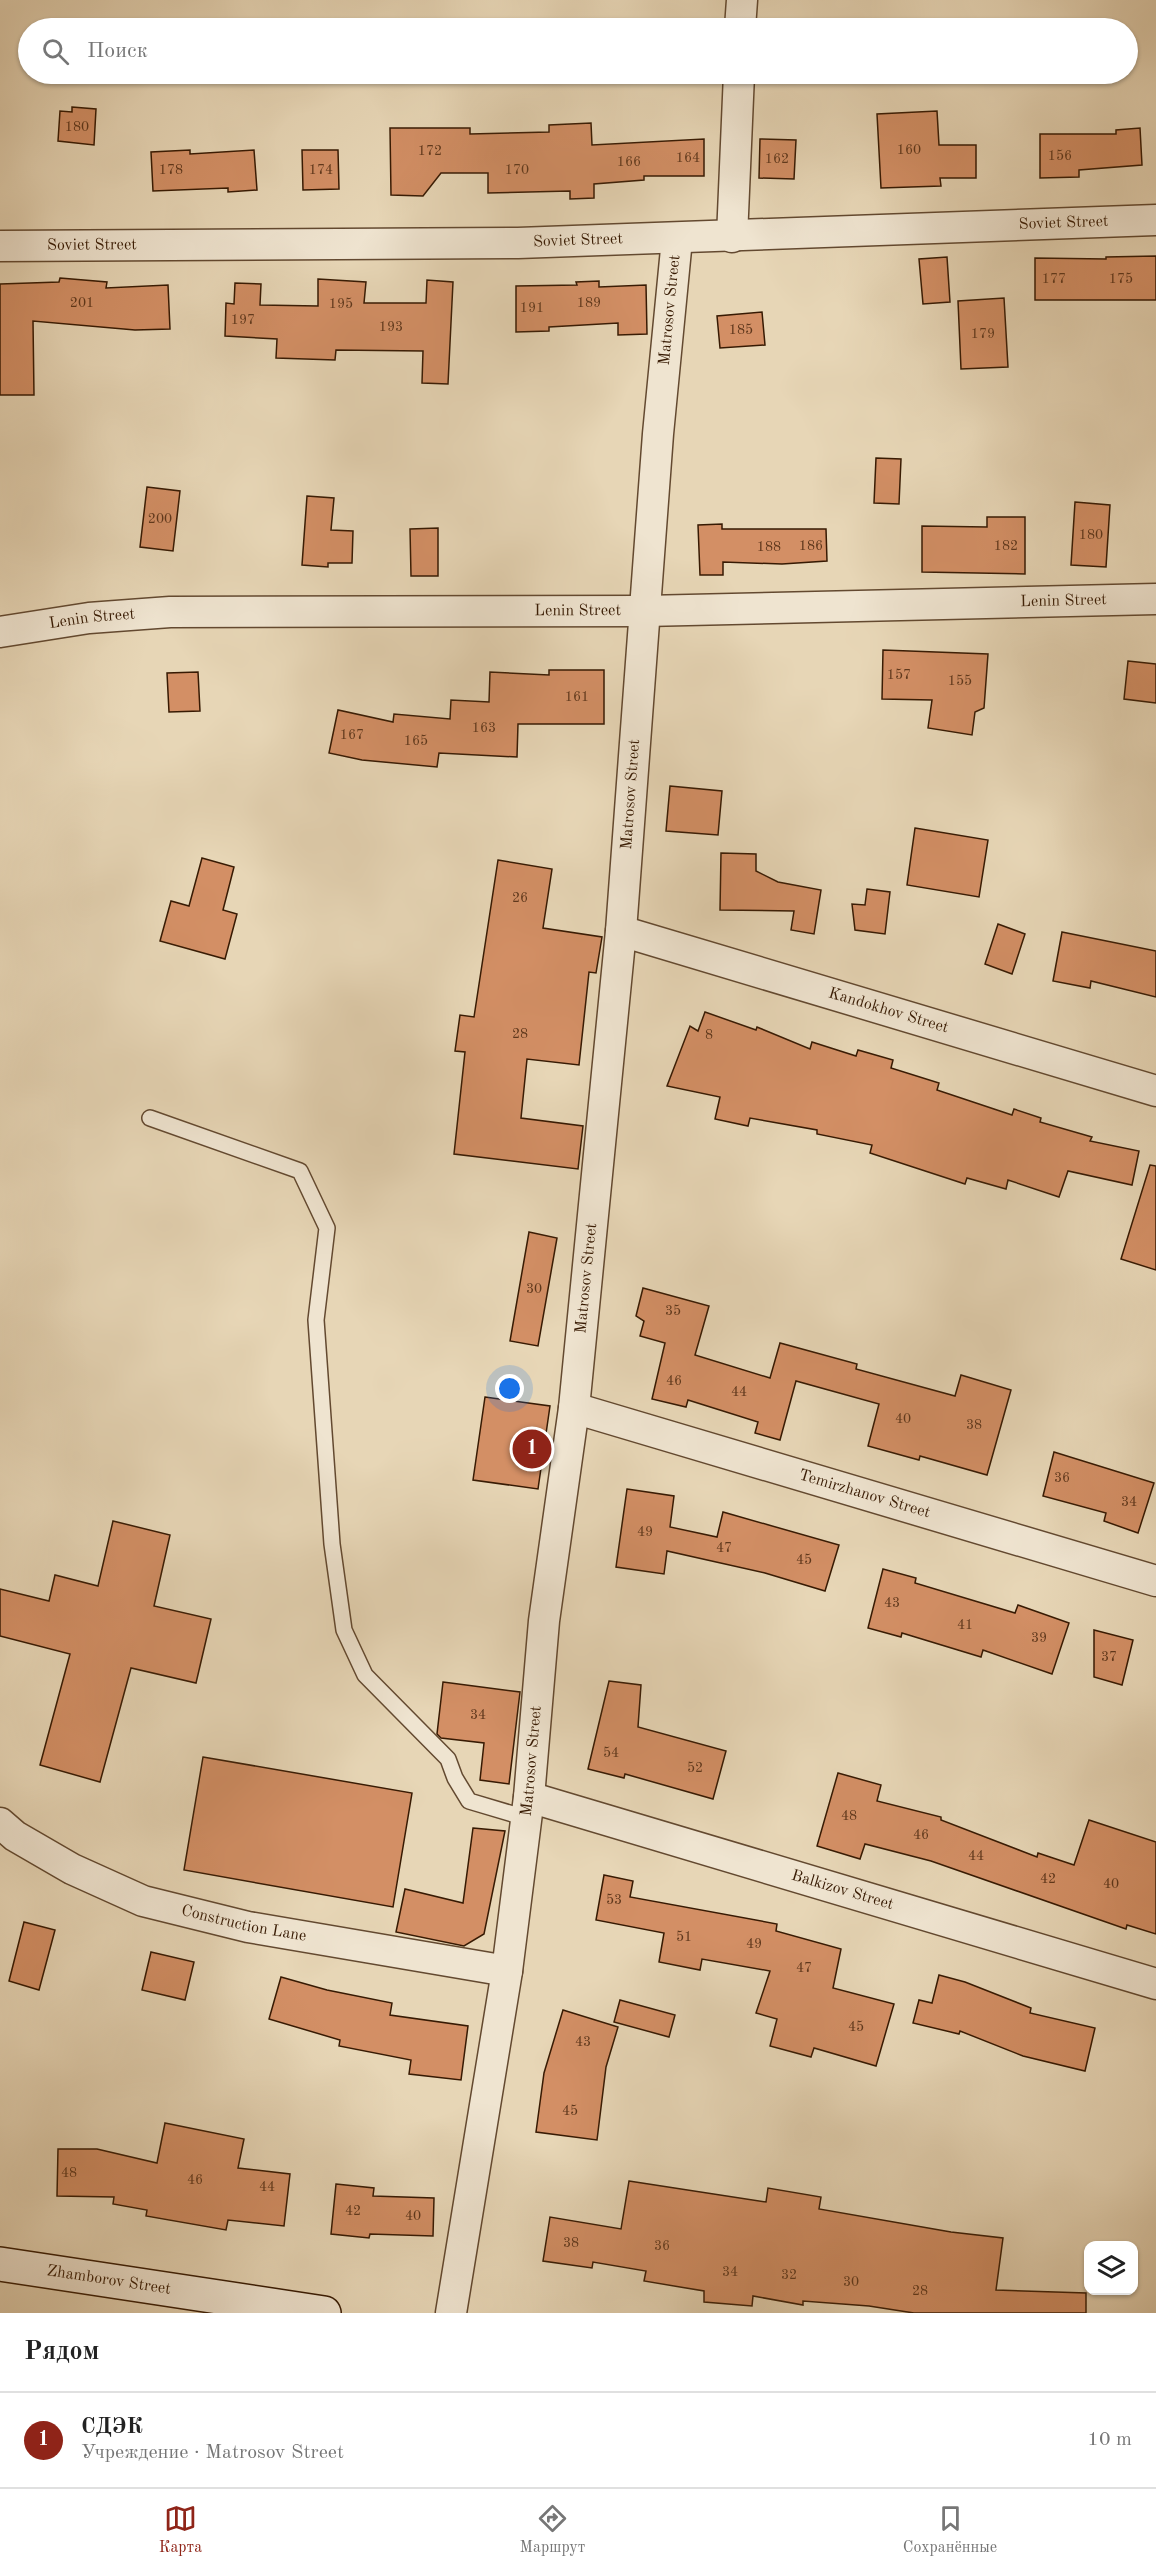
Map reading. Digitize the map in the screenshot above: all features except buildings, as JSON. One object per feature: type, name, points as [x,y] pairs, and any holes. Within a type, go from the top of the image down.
[{"type":"street","points":[[741,18],[742,0]]},
{"type":"street","points":[[732,237],[739,84]]},
{"type":"street","name":"Soviet Street","points":[[0,246],[518,243],[1156,220]]},
{"type":"street","name":"Matrosov Street","points":[[451,2313],[507,1971],[528,1808],[544,1621],[574,1408],[621,932],[645,610],[677,239]]},
{"type":"street","name":"Lenin Street","points":[[0,632],[89,618],[170,612],[645,610],[1156,599]]},
{"type":"street","name":"Kandokhov Street","points":[[621,932],[1156,1091]]},
{"type":"street","name":"Temirzhanov Street","points":[[574,1408],[1156,1581]]},
{"type":"street","name":"Balkizov Street","points":[[528,1808],[1156,1984]]},
{"type":"street","name":"Construction Lane","points":[[0,1823],[15,1836],[72,1869],[143,1901],[248,1927],[507,1971]]},
{"type":"street","name":"Zhamborov Street","points":[[0,2264],[324,2313]]},
{"type":"lane","points":[[150,1118],[300,1171],[327,1228],[316,1320],[332,1544],[344,1630],[365,1675],[448,1759],[454,1778],[469,1801],[528,1808]]},
{"type":"place","name":"СДЭК","points":[[532,1449]]}]
